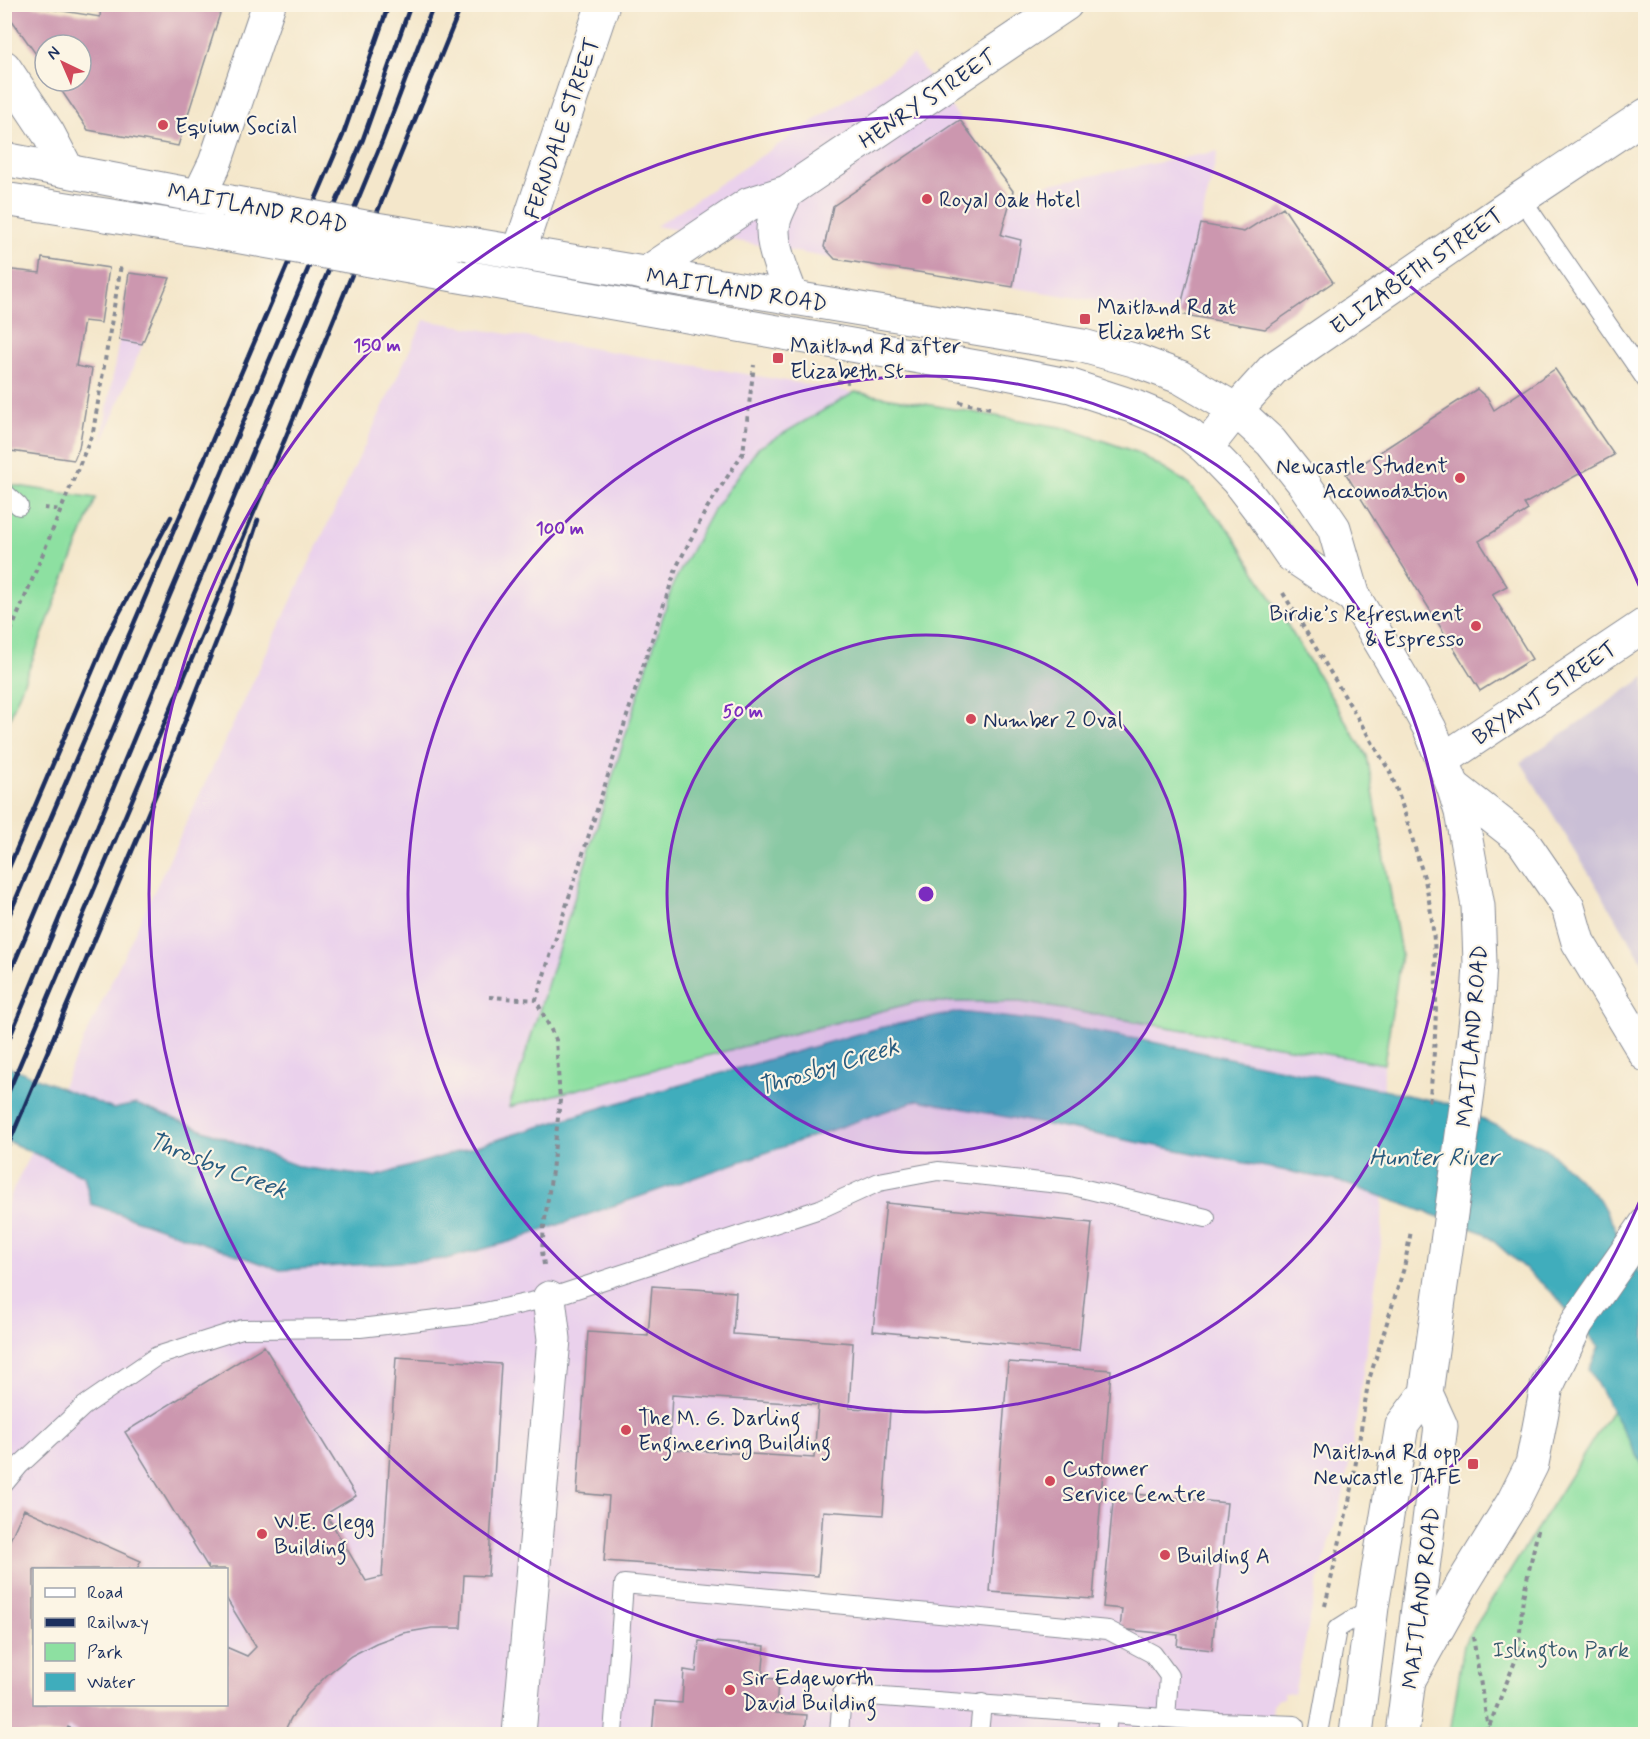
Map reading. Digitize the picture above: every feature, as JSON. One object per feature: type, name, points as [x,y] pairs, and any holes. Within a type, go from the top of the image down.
[{"type":"main road","points":[[214,199],[215,164],[269,4]]},
{"type":"main road","name":"FERNDALE STREET","points":[[519,252],[603,4]]},
{"type":"main road","name":"HENRY STREET","points":[[645,274],[749,204],[787,192],[1066,4]]},
{"type":"main road","points":[[4,67],[48,133],[68,171]]},
{"type":"main road","name":"ELIZABETH STREET","points":[[1206,448],[1274,368],[1646,115]]},
{"type":"main road","name":"MAITLAND ROAD","points":[[4,159],[376,230],[590,263],[1083,346],[1137,361],[1179,377],[1236,410],[1271,442],[1302,481],[1334,528],[1354,597],[1430,729],[1461,812],[1472,867],[1479,926],[1478,999],[1468,1092],[1426,1393],[1402,1425],[1372,1607],[1356,1734]]},
{"type":"main road","points":[[787,192],[774,219],[773,234],[792,297]]},
{"type":"main road","name":"MAITLAND ROAD","points":[[4,199],[219,233],[720,321],[1071,386],[1136,407],[1166,420],[1189,434],[1237,480],[1291,555],[1354,597]]},
{"type":"main road","name":"BRYANT STREET","points":[[1448,773],[1646,624]]},
{"type":"main road","points":[[1448,773],[1522,840],[1568,907],[1578,942],[1646,1055]]},
{"type":"main road","points":[[1410,1678],[1462,1585],[1513,1502],[1532,1464],[1547,1386],[1577,1323],[1645,1224]]},
{"type":"main road","points":[[519,1734],[554,1339],[549,1298]]},
{"type":"main road","name":"MAITLAND ROAD","points":[[1402,1734],[1441,1426],[1426,1393]]},
{"type":"lane","points":[[1521,198],[1644,376]]},
{"type":"lane","points":[[4,492],[18,506]]},
{"type":"lane","points":[[4,1484],[19,1466],[84,1406],[157,1356],[242,1329],[360,1328],[471,1315],[549,1298],[820,1209],[879,1182],[938,1171],[1069,1185],[1206,1218]]},
{"type":"lane","points":[[613,1734],[624,1584],[1108,1630],[1153,1654],[1169,1676],[1166,1718]]},
{"type":"lane","name":"MAITLAND ROAD","points":[[1318,1734],[1337,1629],[1372,1607]]},
{"type":"lane","points":[[839,1734],[842,1694],[1166,1718],[1218,1728],[1295,1725]]},
{"type":"lane","points":[[979,1734],[982,1704]]},
{"type":"lane","points":[[1106,1734],[1108,1714]]},
{"type":"path","points":[[4,648],[93,432],[121,265]]},
{"type":"path","points":[[544,1226],[560,1100],[556,1040],[536,1000],[677,566],[707,508],[743,453],[754,365]]},
{"type":"path","points":[[837,381],[858,382]]},
{"type":"path","points":[[957,401],[990,408]]},
{"type":"path","points":[[1278,585],[1390,772],[1409,826],[1428,892],[1435,946],[1435,1014],[1429,1099]]},
{"type":"path","points":[[489,998],[536,1000]]},
{"type":"path","points":[[1323,1616],[1352,1488],[1368,1383],[1404,1268],[1412,1228]]},
{"type":"path","points":[[1488,1728],[1518,1654],[1523,1597],[1538,1530]]},
{"type":"path","points":[[1472,1636],[1488,1734]]},
{"type":"shaded area","points":[[913,55],[1013,191],[1218,151],[1179,314],[835,259],[656,226]]},
{"type":"shaded area","points":[[129,273],[170,278],[101,445],[119,340]]},
{"type":"shaded area","points":[[424,320],[1066,428],[1136,452],[1186,482],[1231,532],[1367,756],[1401,954],[1384,1064],[1382,1236],[1353,1443],[1343,1497],[1317,1585],[1294,1694],[1284,1693],[1284,1698],[1273,1703],[1271,1734],[5,1734],[4,1212]]},
{"type":"shaded area","points":[[1645,677],[1645,966],[1521,762]]},
{"type":"green space","points":[[855,392],[1066,428],[1136,452],[1186,482],[1231,532],[1367,756],[1401,954],[1384,1064],[1020,1002],[916,1002],[509,1107],[673,584],[712,512],[758,448]]},
{"type":"green space","points":[[5,484],[96,498],[5,730]]},
{"type":"green space","name":"Islington Park","points":[[1612,1410],[1645,1469],[1645,1734],[1450,1734],[1464,1644]]},
{"type":"water","name":"Hunter River","points":[[959,1012],[1040,1021],[1450,1104],[1547,1149],[1599,1199],[1645,1282],[1645,1469],[1589,1370],[1599,1347],[1555,1295],[1484,1233],[1338,1181],[918,1100],[509,1242],[446,1259],[280,1270],[91,1204],[84,1176],[5,1140],[5,1065],[113,1109],[136,1104],[300,1167],[374,1177],[604,1107],[878,1028]]},
{"type":"building","points":[[4,4],[20,4],[100,17],[101,4],[223,4],[178,146],[88,130],[63,93],[93,93],[93,33],[33,33],[33,50],[4,9]]},
{"type":"building","name":"Royal Oak Hotel","points":[[960,120],[1013,191],[1001,235],[1021,240],[1013,287],[835,259],[824,247],[833,206]]},
{"type":"building","points":[[1283,207],[1333,282],[1265,329],[1179,314],[1201,224],[1244,232]]},
{"type":"building","points":[[42,258],[109,268],[101,323],[84,321],[76,366],[92,369],[79,448],[74,460],[4,450],[4,269],[40,273]]},
{"type":"building","points":[[129,273],[170,278],[142,344],[119,340]]},
{"type":"building","name":"Newcastle Student Accomodation","points":[[1555,369],[1614,455],[1524,504],[1528,510],[1479,541],[1507,586],[1492,594],[1532,659],[1480,691],[1346,474],[1477,389],[1488,399],[1494,410]]},
{"type":"building","points":[[886,1203],[1092,1223],[1079,1351],[873,1331]]},
{"type":"building","name":"The M. G. Darling Engineering Building","points":[[652,1286],[736,1292],[733,1334],[853,1343],[849,1408],[890,1410],[883,1515],[823,1511],[818,1576],[604,1561],[609,1496],[577,1493],[588,1332],[648,1336]],"holes":[[[672,1395],[818,1405],[814,1458],[669,1449]]]},
{"type":"building","name":"W.E. Clegg Building","points":[[264,1346],[356,1496],[326,1514],[366,1581],[382,1577],[396,1357],[501,1364],[488,1576],[464,1575],[461,1628],[432,1628],[403,1633],[351,1656],[308,1694],[283,1734],[84,1734],[68,1727],[65,1734],[4,1734],[4,1553],[24,1509],[141,1561],[138,1568],[33,1568],[33,1706],[228,1706],[228,1648],[247,1656],[256,1647],[228,1601],[228,1568],[208,1568],[125,1432]]},
{"type":"building","name":"Customer Service Centre","points":[[1008,1362],[1111,1370],[1093,1599],[990,1592]]},
{"type":"building","name":"Building A","points":[[1114,1492],[1227,1503],[1212,1650],[1177,1646],[1178,1635],[1120,1629],[1122,1609],[1103,1607]]},
{"type":"building","name":"Sir Edgeworth David Building","points":[[699,1641],[765,1646],[762,1678],[778,1679],[776,1713],[807,1715],[805,1734],[652,1734],[655,1701],[682,1703],[684,1670],[696,1672]]},
{"type":"railway","points":[[4,927],[343,135],[389,4]]},
{"type":"railway","points":[[4,987],[363,139],[411,4]]},
{"type":"railway","points":[[4,1051],[383,139],[434,4]]},
{"type":"railway","points":[[4,1102],[285,439],[462,4]]},
{"type":"railway","points":[[4,879],[109,632],[171,517]]},
{"type":"railway","points":[[4,1155],[159,787],[228,612],[258,520]]},
{"type":"place","name":"Equium Social","points":[[163,125]]},
{"type":"place","name":"Royal Oak Hotel","points":[[927,199]]},
{"type":"place","name":"Maitland Rd at Elizabeth St","points":[[1085,319]]},
{"type":"place","name":"Maitland Rd after Elizabeth St","points":[[778,358]]},
{"type":"place","name":"Newcastle Student Accomodation","points":[[1460,478]]},
{"type":"place","name":"Birdie’s Refreshment & Espresso","points":[[1476,626]]},
{"type":"place","name":"Number 2 Oval","points":[[971,719]]},
{"type":"place","name":"The M. G. Darling Engineering Building","points":[[626,1430]]},
{"type":"place","name":"Maitland Rd opp Newcastle TAFE","points":[[1473,1464]]},
{"type":"place","name":"Customer Service Centre","points":[[1050,1481]]},
{"type":"place","name":"W.E. Clegg Building","points":[[262,1534]]},
{"type":"place","name":"Building A","points":[[1165,1555]]},
{"type":"place","name":"Sir Edgeworth David Building","points":[[730,1690]]},
{"type":"water label","name":"Throsby Creek","points":[[828,1066]]},
{"type":"water label","name":"Throsby Creek","points":[[218,1165]]}]
